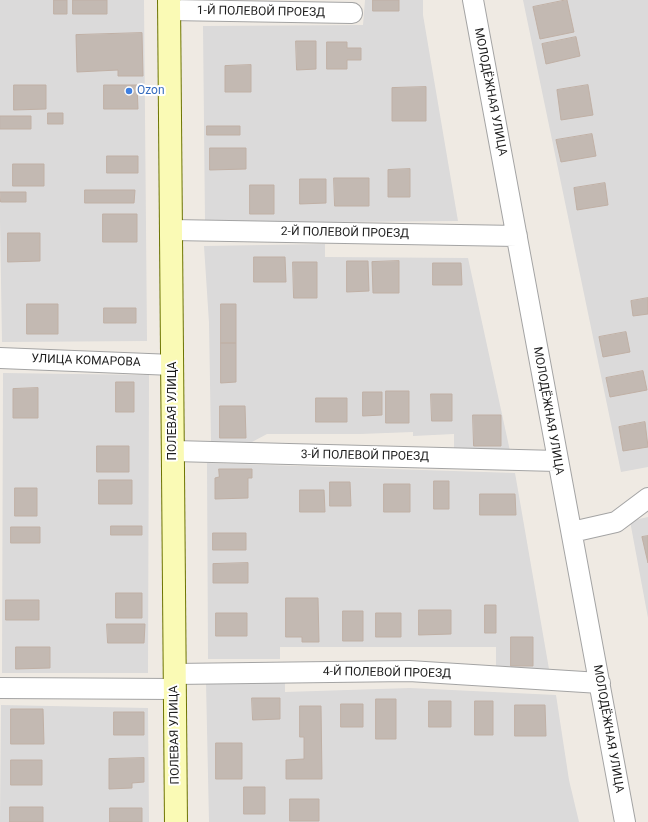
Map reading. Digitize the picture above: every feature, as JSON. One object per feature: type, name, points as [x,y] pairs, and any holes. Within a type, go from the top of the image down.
[{"type":"street","name":"МОЛОДЁЖНАЯ УЛИЦА","points":[[473,0],[557,461],[572,532],[625,822]]},
{"type":"street","name":"1-Й ПОЛЕВОЙ ПРОЕЗД","points":[[169,5],[352,14]]},
{"type":"street","name":"ПОЛЕВАЯ УЛИЦА","points":[[169,5],[176,822]]},
{"type":"street","name":"2-Й ПОЛЕВОЙ ПРОЕЗД","points":[[172,230],[517,236]]},
{"type":"street","name":"УЛИЦА КОМАРОВА","points":[[0,358],[173,365]]},
{"type":"street","name":"3-Й ПОЛЕВОЙ ПРОЕЗД","points":[[174,451],[557,461]]},
{"type":"street","points":[[572,532],[616,522],[648,498]]},
{"type":"street","name":"4-Й ПОЛЕВОЙ ПРОЕЗД","points":[[0,688],[174,682],[409,671],[600,683]]},
{"type":"shaded area","points":[[0,0],[144,0],[147,341],[2,342],[0,220]]},
{"type":"shaded area","points":[[365,0],[423,0],[423,15],[458,221],[205,223],[203,26],[363,25]]},
{"type":"shaded area","points":[[523,0],[648,0],[648,467],[621,472]]},
{"type":"shaded area","points":[[325,244],[325,257],[468,258],[510,451],[454,452],[454,434],[413,436],[413,432],[360,434],[267,434],[252,442],[211,442],[209,323],[204,246]]},
{"type":"shaded area","points":[[3,373],[149,375],[148,673],[2,673]]},
{"type":"shaded area","points":[[207,463],[515,473],[549,669],[496,669],[496,647],[280,647],[280,659],[208,659]]},
{"type":"shaded area","points":[[648,517],[648,618],[630,521]]},
{"type":"shaded area","points":[[285,681],[285,692],[410,688],[556,695],[569,780],[579,822],[209,822],[206,682]]},
{"type":"shaded area","points":[[1,705],[148,708],[149,822],[0,822]]},
{"type":"building","points":[[54,0],[67,0],[67,14],[54,14]]},
{"type":"building","points":[[73,0],[107,0],[107,14],[73,14]]},
{"type":"building","points":[[373,0],[399,0],[399,11],[373,11]]},
{"type":"building","points":[[567,0],[574,32],[540,39],[533,7]]},
{"type":"building","points":[[142,33],[143,76],[118,76],[118,70],[77,72],[76,35]]},
{"type":"building","points":[[576,37],[580,56],[546,64],[542,44]]},
{"type":"building","points":[[296,41],[316,41],[316,69],[297,70]]},
{"type":"building","points":[[327,42],[347,42],[347,48],[361,48],[361,60],[347,60],[347,69],[327,69]]},
{"type":"building","points":[[251,65],[251,92],[225,92],[225,66]]},
{"type":"building","points":[[14,85],[46,85],[46,109],[14,110]]},
{"type":"building","points":[[104,85],[137,85],[138,109],[104,109]]},
{"type":"building","points":[[588,85],[593,115],[561,120],[557,90]]},
{"type":"building","points":[[426,87],[426,121],[392,121],[392,88]]},
{"type":"building","points":[[48,113],[63,113],[63,124],[48,124]]},
{"type":"building","points":[[0,116],[31,116],[31,129],[0,129]]},
{"type":"building","points":[[207,126],[240,126],[240,135],[207,135]]},
{"type":"building","points":[[592,134],[596,156],[561,162],[556,140]]},
{"type":"building","points":[[210,148],[246,148],[246,169],[210,170]]},
{"type":"building","points":[[107,156],[138,156],[138,173],[107,173]]},
{"type":"building","points":[[13,164],[44,164],[44,186],[13,186]]},
{"type":"building","points":[[410,169],[410,197],[388,197],[388,170]]},
{"type":"building","points":[[334,178],[369,178],[369,206],[335,206]]},
{"type":"building","points":[[300,179],[326,179],[326,203],[300,204]]},
{"type":"building","points":[[605,183],[608,205],[577,210],[574,188]]},
{"type":"building","points":[[250,185],[274,185],[274,214],[250,214]]},
{"type":"building","points":[[85,190],[135,190],[134,203],[85,203]]},
{"type":"building","points":[[0,192],[26,192],[26,202],[1,202]]},
{"type":"building","points":[[103,214],[137,214],[137,242],[103,242]]},
{"type":"building","points":[[8,233],[40,233],[40,261],[8,262]]},
{"type":"building","points":[[254,257],[285,257],[286,282],[254,282]]},
{"type":"building","points":[[347,261],[368,261],[369,291],[347,292]]},
{"type":"building","points":[[399,261],[399,293],[373,293],[372,262]]},
{"type":"building","points":[[293,262],[317,262],[317,298],[294,298]]},
{"type":"building","points":[[433,263],[461,263],[462,285],[433,285]]},
{"type":"building","points":[[648,298],[648,314],[633,316],[631,301]]},
{"type":"building","points":[[27,304],[58,304],[58,334],[27,334]]},
{"type":"building","points":[[221,304],[236,304],[236,343],[221,343]]},
{"type":"building","points":[[104,308],[136,308],[136,323],[104,323]]},
{"type":"building","points":[[626,332],[630,352],[603,357],[599,337]]},
{"type":"building","points":[[221,343],[236,343],[236,382],[221,383]]},
{"type":"building","points":[[643,371],[647,390],[610,397],[606,378]]},
{"type":"building","points":[[116,382],[134,382],[134,412],[116,412]]},
{"type":"building","points":[[38,388],[38,418],[13,418],[13,389]]},
{"type":"building","points":[[386,391],[409,391],[409,423],[386,423]]},
{"type":"building","points":[[363,392],[382,392],[382,415],[363,416]]},
{"type":"building","points":[[431,394],[452,394],[452,421],[432,421]]},
{"type":"building","points":[[316,398],[347,398],[347,422],[316,422]]},
{"type":"building","points":[[220,406],[245,406],[246,438],[220,438]]},
{"type":"building","points":[[473,415],[501,415],[501,446],[474,446]]},
{"type":"building","points":[[645,422],[648,447],[623,451],[619,427]]},
{"type":"building","points":[[97,446],[129,446],[129,472],[97,472]]},
{"type":"building","points":[[219,469],[252,469],[252,478],[248,478],[248,498],[215,499],[215,478],[219,477]]},
{"type":"building","points":[[99,480],[132,480],[132,504],[99,504]]},
{"type":"building","points":[[434,481],[449,481],[449,509],[434,509]]},
{"type":"building","points":[[330,482],[350,482],[351,506],[330,506]]},
{"type":"building","points":[[384,484],[410,484],[410,512],[384,512]]},
{"type":"building","points":[[15,488],[37,488],[37,516],[15,516]]},
{"type":"building","points":[[300,490],[324,490],[325,512],[300,512]]},
{"type":"building","points":[[480,494],[515,494],[516,515],[480,515]]},
{"type":"building","points":[[111,526],[142,526],[142,535],[111,535]]},
{"type":"building","points":[[11,527],[40,527],[40,543],[11,543]]},
{"type":"building","points":[[213,533],[246,533],[246,550],[213,550]]},
{"type":"building","points":[[648,536],[648,563],[642,537]]},
{"type":"building","points":[[248,563],[248,583],[213,583],[213,564]]},
{"type":"building","points":[[116,593],[142,593],[142,618],[116,618]]},
{"type":"building","points":[[286,598],[318,598],[319,642],[302,642],[302,637],[286,637]]},
{"type":"building","points":[[6,600],[39,600],[39,620],[6,620]]},
{"type":"building","points":[[485,605],[496,605],[496,633],[485,633]]},
{"type":"building","points":[[419,610],[451,610],[451,634],[419,635]]},
{"type":"building","points":[[343,611],[363,611],[363,641],[343,641]]},
{"type":"building","points":[[216,613],[247,613],[247,636],[216,636]]},
{"type":"building","points":[[376,613],[401,613],[401,637],[376,637]]},
{"type":"building","points":[[107,624],[145,624],[144,643],[108,643]]},
{"type":"building","points":[[511,637],[533,637],[533,666],[511,666]]},
{"type":"building","points":[[16,647],[50,647],[50,668],[16,669]]},
{"type":"building","points":[[252,698],[280,698],[280,719],[253,720]]},
{"type":"building","points":[[376,699],[396,699],[396,739],[376,739]]},
{"type":"building","points":[[429,701],[451,701],[451,727],[429,727]]},
{"type":"building","points":[[475,701],[493,701],[493,735],[475,735]]},
{"type":"building","points":[[341,704],[363,704],[363,727],[341,727]]},
{"type":"building","points":[[515,705],[545,705],[546,736],[515,736]]},
{"type":"building","points":[[300,706],[321,706],[322,779],[286,779],[286,760],[304,759],[304,737],[300,737]]},
{"type":"building","points":[[11,709],[43,709],[44,744],[11,744]]},
{"type":"building","points":[[114,712],[144,712],[144,735],[114,735]]},
{"type":"building","points":[[216,743],[242,743],[242,779],[216,779]]},
{"type":"building","points":[[144,758],[144,782],[132,783],[132,788],[109,789],[109,759]]},
{"type":"building","points":[[11,760],[42,760],[42,785],[11,785]]},
{"type":"building","points":[[244,787],[265,787],[265,814],[244,814]]},
{"type":"building","points":[[290,799],[319,799],[319,821],[290,821]]},
{"type":"building","points":[[10,807],[43,807],[43,822],[10,822]]},
{"type":"building","points":[[110,808],[142,808],[142,822],[110,822]]},
{"type":"place","name":"Ozon","points":[[129,91]]}]
